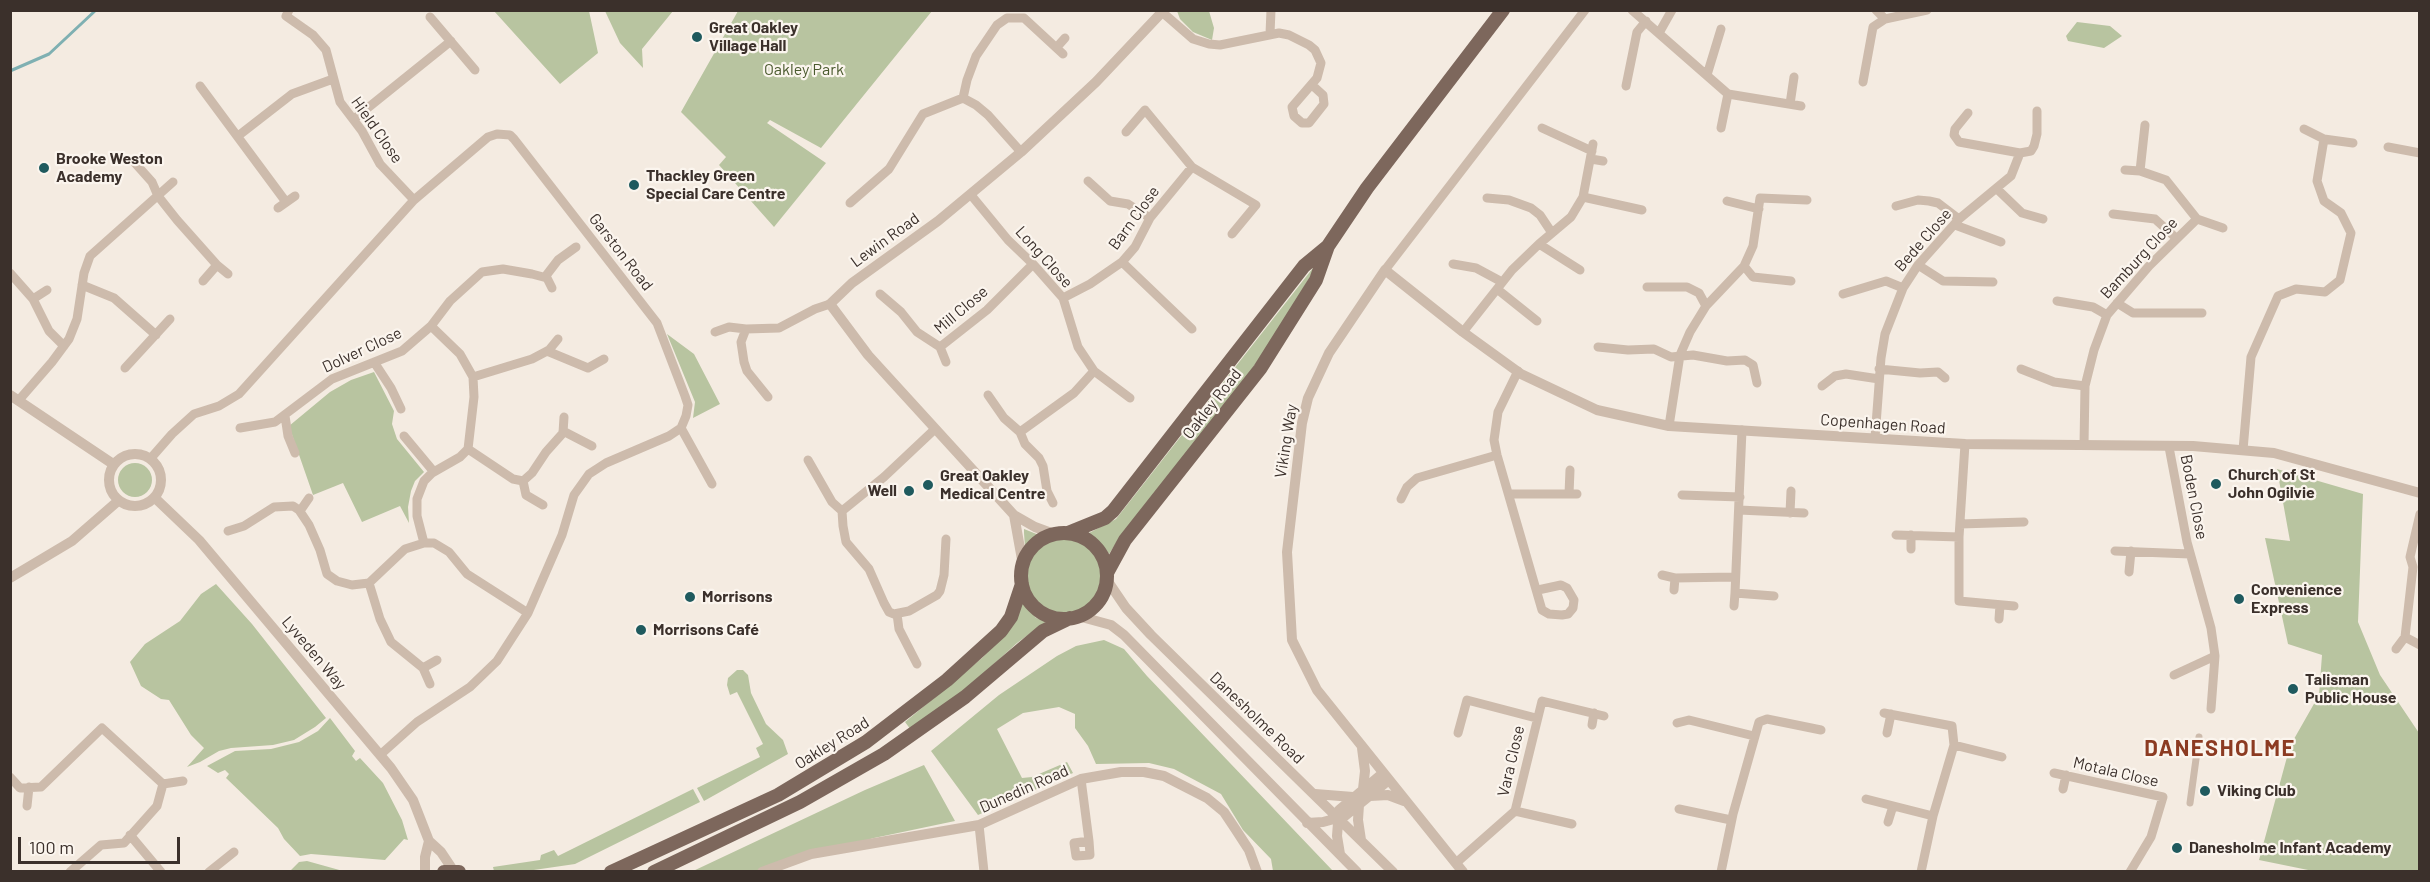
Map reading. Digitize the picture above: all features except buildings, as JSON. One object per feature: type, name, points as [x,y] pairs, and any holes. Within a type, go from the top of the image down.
[{"type":"main road","name":"Oakley Road","points":[[1107,576],[1125,540],[1260,369],[1316,280],[1328,246],[1367,188],[1503,10]]},
{"type":"main road","name":"Oakley Road","points":[[1061,534],[1105,518],[1113,511],[1304,266],[1328,246]]},
{"type":"main road","points":[[654,872],[800,802],[874,760],[965,697],[1043,631],[1074,617],[1089,610],[1104,592],[1107,576],[1099,550],[1080,536],[1061,534],[1034,545],[1023,565],[1022,584],[1030,601],[1044,614],[1057,618],[1074,617]]},
{"type":"main road","name":"Oakley Road","points":[[611,872],[778,795],[818,773],[880,732],[955,674],[1001,631],[1011,618],[1022,584]]},
{"type":"street","points":[[1270,34],[1271,10]]},
{"type":"street","name":"Viking Way","points":[[1460,867],[1317,690],[1292,640],[1287,552],[1302,423],[1308,398],[1329,353],[1385,270],[1585,10]]},
{"type":"street","points":[[1632,10],[1728,94],[1800,106]]},
{"type":"street","points":[[1659,33],[1672,10]]},
{"type":"street","points":[[1876,10],[1886,19]]},
{"type":"street","points":[[1863,82],[1873,27],[1886,19],[1927,10]]},
{"type":"street","points":[[1163,11],[1193,39],[1209,44],[1220,45],[1270,34],[1289,34],[1315,50],[1322,63],[1321,70],[1312,85]]},
{"type":"street","name":"Lewin Road","points":[[830,304],[852,283],[971,195],[1021,152],[1096,82],[1163,11]]},
{"type":"street","name":"Hield Close","points":[[287,13],[313,35],[326,50],[340,102],[354,119],[380,164],[414,200]]},
{"type":"street","points":[[430,16],[475,70]]},
{"type":"street","points":[[963,98],[976,56],[997,25],[1007,18],[1024,18],[1060,51],[1065,38]]},
{"type":"street","points":[[1626,86],[1637,32],[1646,21]]},
{"type":"street","points":[[1707,75],[1721,29]]},
{"type":"street","points":[[354,119],[451,41]]},
{"type":"street","points":[[1790,104],[1794,77]]},
{"type":"street","points":[[238,136],[292,94],[333,79]]},
{"type":"street","points":[[200,86],[286,202]]},
{"type":"street","points":[[1721,128],[1728,94]]},
{"type":"street","points":[[963,98],[988,115],[1021,152]]},
{"type":"street","points":[[850,203],[889,169],[923,114],[963,98]]},
{"type":"street","points":[[1126,132],[1145,110],[1151,114],[1192,167],[1256,205],[1232,234]]},
{"type":"street","name":"Bede Close","points":[[1875,438],[1879,369],[1885,334],[1902,288],[1918,265],[1957,222],[2011,176],[2020,153],[2031,151],[2037,134],[2037,111]]},
{"type":"street","points":[[1968,113],[1955,129],[1954,135],[1959,142],[2020,153]]},
{"type":"street","points":[[2140,171],[2145,125]]},
{"type":"street","points":[[1542,128],[1592,151],[1603,161]]},
{"type":"street","points":[[2304,129],[2324,139],[2353,143]]},
{"type":"street","name":"Garston Road","points":[[151,459],[172,434],[194,414],[219,406],[239,394],[414,200],[482,141],[497,134],[510,135],[657,323],[688,405],[681,428]]},
{"type":"street","points":[[2243,450],[2251,357],[2278,296],[2296,289],[2325,292],[2340,280],[2351,233],[2341,213],[2324,201],[2317,181],[2324,139]]},
{"type":"street","points":[[2388,147],[2420,153]]},
{"type":"street","points":[[1463,332],[1500,286],[1539,244],[1571,217],[1583,197],[1592,151]]},
{"type":"street","points":[[135,163],[152,182],[158,196],[188,234],[228,274]]},
{"type":"street","name":"Barn Close","points":[[1063,298],[1090,284],[1122,262],[1135,248],[1150,218],[1192,167]]},
{"type":"street","name":"Bamburg Close","points":[[2084,445],[2085,386],[2094,350],[2107,315],[2176,238],[2197,219],[2166,180],[2140,171],[2125,170]]},
{"type":"street","points":[[1089,181],[1110,201],[1128,204],[1150,218]]},
{"type":"street","points":[[113,464],[15,398],[64,346],[77,319],[86,264],[90,256],[173,183]]},
{"type":"street","points":[[1997,189],[2022,213],[2043,219]]},
{"type":"street","name":"Long Close","points":[[971,195],[1008,240],[1063,298],[1078,347],[1094,371],[1130,398]]},
{"type":"street","points":[[278,208],[295,196]]},
{"type":"street","points":[[1583,197],[1642,210]]},
{"type":"street","points":[[1487,198],[1509,200],[1531,208],[1540,215],[1552,233]]},
{"type":"street","points":[[1669,426],[1680,356],[1706,306],[1744,266],[1753,246],[1760,198],[1807,200]]},
{"type":"street","points":[[1896,206],[1918,200],[1938,203],[1957,222],[2001,242]]},
{"type":"street","points":[[1727,201],[1759,209]]},
{"type":"street","points":[[2113,214],[2155,219],[2176,238]]},
{"type":"street","points":[[2197,219],[2223,228]]},
{"type":"street","points":[[1539,244],[1580,270]]},
{"type":"street","points":[[552,288],[544,277],[558,260],[576,247]]},
{"type":"street","points":[[1122,262],[1192,329]]},
{"type":"street","name":"Mill Close","points":[[880,294],[901,312],[917,332],[940,348],[987,310],[1033,264]]},
{"type":"street","points":[[1453,264],[1476,268],[1500,286],[1537,321]]},
{"type":"street","points":[[204,280],[217,265]]},
{"type":"street","points":[[1918,265],[1944,281],[1993,282]]},
{"type":"street","points":[[1744,266],[1753,277],[1791,281]]},
{"type":"street","name":"Dolver Close","points":[[240,428],[275,422],[332,379],[402,351],[431,326],[450,301],[482,272],[503,269],[544,277]]},
{"type":"street","name":"Copenhagen Road","points":[[1385,270],[1463,332],[1518,371],[1597,410],[1669,426],[1965,444],[2193,446],[2243,450],[2274,453],[2420,493]]},
{"type":"street","points":[[10,273],[15,275],[33,299],[48,331],[64,346]]},
{"type":"street","points":[[1843,294],[1886,281],[1902,288]]},
{"type":"street","points":[[82,285],[114,298],[156,334]]},
{"type":"street","points":[[1647,286],[1687,287],[1699,293],[1706,306]]},
{"type":"street","points":[[33,299],[47,290]]},
{"type":"street","points":[[2057,300],[2092,307],[2107,315]]},
{"type":"street","points":[[2117,303],[2133,313],[2202,313]]},
{"type":"street","points":[[715,332],[729,327],[779,328],[815,309],[830,304],[868,355],[1014,515],[1061,534]]},
{"type":"street","points":[[125,368],[170,319]]},
{"type":"street","points":[[424,543],[417,516],[417,499],[424,482],[434,472],[460,457],[468,449],[474,397],[473,377],[460,354],[431,326]]},
{"type":"street","points":[[746,329],[741,342],[744,362],[747,370],[768,398]]},
{"type":"street","points":[[473,377],[532,359],[547,351],[558,339]]},
{"type":"street","points":[[1598,347],[1628,350],[1654,349],[1671,357],[1745,360],[1753,365],[1757,384]]},
{"type":"street","points":[[940,348],[946,362]]},
{"type":"street","points":[[547,351],[588,368],[604,359]]},
{"type":"street","points":[[374,362],[391,388],[401,410]]},
{"type":"street","points":[[1879,369],[1920,373],[1938,372],[1945,378]]},
{"type":"street","points":[[2021,369],[2054,382],[2085,386]]},
{"type":"street","points":[[1020,432],[1074,393],[1094,371]]},
{"type":"street","points":[[1518,371],[1498,412],[1494,440],[1538,590]]},
{"type":"street","points":[[1822,386],[1835,376],[1846,374],[1879,379]]},
{"type":"street","points":[[988,395],[1004,418],[1020,432],[1025,444],[1040,458],[1047,491],[1053,503]]},
{"type":"street","points":[[251,414],[252,426]]},
{"type":"street","points":[[285,416],[288,436],[295,453]]},
{"type":"street","points":[[523,481],[532,473],[563,431],[564,417]]},
{"type":"street","points":[[380,755],[417,722],[453,700],[497,661],[528,613],[562,535],[574,495],[596,468],[669,436],[681,428],[712,484]]},
{"type":"street","points":[[842,511],[884,477],[935,429]]},
{"type":"street","points":[[1734,606],[1742,430]]},
{"type":"street","points":[[563,431],[592,446]]},
{"type":"street","points":[[404,436],[434,472]]},
{"type":"street","points":[[1965,444],[1959,537],[1959,601],[2014,606]]},
{"type":"street","name":"Boden Close","points":[[2169,447],[2190,554],[2211,628],[2215,656],[2211,709]]},
{"type":"street","points":[[468,449],[513,479],[523,481]]},
{"type":"street","points":[[136,453],[151,459],[158,467],[162,477],[155,498],[141,506],[133,507],[118,501],[108,483],[113,464],[128,454],[136,453]]},
{"type":"street","points":[[1401,499],[1407,487],[1417,478],[1497,455]]},
{"type":"street","points":[[808,460],[832,502],[842,511],[846,542],[872,574],[877,591],[889,612],[897,614],[909,611],[937,595],[944,575],[946,539]]},
{"type":"street","points":[[1509,494],[1573,494],[1570,470]]},
{"type":"street","points":[[523,481],[526,495],[543,506]]},
{"type":"street","points":[[1790,513],[1791,491]]},
{"type":"street","points":[[1682,495],[1740,497]]},
{"type":"street","name":"Lyveden Way","points":[[155,498],[199,540],[380,755],[413,800],[429,841],[441,852],[452,871]]},
{"type":"street","points":[[300,511],[309,498]]},
{"type":"street","points":[[10,578],[67,545],[118,501]]},
{"type":"street","points":[[228,531],[244,526],[274,507],[293,506],[300,511],[315,537],[323,566],[331,578],[352,585],[369,583],[405,549],[424,543],[434,543],[450,552],[468,574],[528,613]]},
{"type":"street","points":[[1739,510],[1804,513]]},
{"type":"street","points":[[2396,649],[2405,637],[2416,567],[2410,557],[2420,514]]},
{"type":"street","points":[[1014,515],[1023,565]]},
{"type":"street","points":[[1960,524],[2024,522]]},
{"type":"street","points":[[1896,535],[1959,537]]},
{"type":"street","points":[[1911,535],[1911,549]]},
{"type":"street","name":"Boden Close","points":[[2115,551],[2190,554]]},
{"type":"street","points":[[2129,572],[2131,551]]},
{"type":"street","points":[[1662,575],[1675,578],[1734,577]]},
{"type":"street","name":"Danesholme Road","points":[[1107,576],[1126,608],[1151,635],[1393,872]]},
{"type":"street","points":[[1674,590],[1675,578]]},
{"type":"street","points":[[369,583],[380,619],[391,642],[423,668],[430,684]]},
{"type":"street","points":[[1735,593],[1774,596]]},
{"type":"street","points":[[1999,619],[2000,605]]},
{"type":"street","points":[[897,614],[899,629],[917,664]]},
{"type":"street","points":[[1074,617],[1111,625],[1124,635],[1357,872]]},
{"type":"street","points":[[2405,637],[2420,645]]},
{"type":"street","points":[[2174,675],[2215,656]]},
{"type":"street","points":[[423,668],[436,660]]},
{"type":"street","name":"Vara Close","points":[[1458,734],[1467,700],[1536,717]]},
{"type":"street","name":"Vara Close","points":[[1460,867],[1515,811],[1536,717],[1542,701],[1604,716]]},
{"type":"street","points":[[1592,725],[1594,713]]},
{"type":"street","points":[[1887,733],[1888,714],[1952,726],[1954,745],[1933,816],[1921,872]]},
{"type":"street","points":[[1721,872],[1731,820],[1759,722],[1767,719],[1821,730]]},
{"type":"street","points":[[1677,723],[1689,720],[1754,736]]},
{"type":"street","points":[[10,777],[20,788],[40,787],[102,728],[163,784]]},
{"type":"street","points":[[2190,803],[2199,737]]},
{"type":"street","points":[[1954,745],[2002,757]]},
{"type":"street","points":[[1362,746],[1366,793]]},
{"type":"street","name":"Dunedin Road","points":[[762,872],[811,854],[979,825],[1081,779],[1121,772],[1144,772],[1164,776],[1180,782],[1207,798],[1224,812],[1249,850],[1257,872]]},
{"type":"street","name":"Motala Close","points":[[2054,773],[2163,797],[2151,837],[2130,872]]},
{"type":"street","points":[[2063,789],[2066,775]]},
{"type":"street","points":[[1340,855],[1337,836],[1339,810],[1356,801],[1386,777]]},
{"type":"street","points":[[1081,779],[1089,841]]},
{"type":"street","points":[[163,784],[183,781]]},
{"type":"street","points":[[70,872],[101,845],[123,843],[157,806],[163,784]]},
{"type":"street","points":[[27,806],[29,787]]},
{"type":"street","points":[[1366,793],[1388,795],[1407,803]]},
{"type":"street","points":[[1313,794],[1356,801]]},
{"type":"street","points":[[1866,799],[1933,816]]},
{"type":"street","points":[[1356,801],[1361,840]]},
{"type":"street","points":[[1888,822],[1893,806]]},
{"type":"street","points":[[1679,809],[1731,820]]},
{"type":"street","name":"Vara Close","points":[[1515,811],[1572,824]]},
{"type":"street","points":[[1307,823],[1338,818]]},
{"type":"street","points":[[979,825],[984,872]]},
{"type":"street","points":[[130,835],[161,872]]},
{"type":"street","name":"Lyveden Way","points":[[425,872],[425,857],[429,841]]},
{"type":"street","points":[[209,872],[234,852]]},
{"type":"green space","points":[[494,11],[589,11],[598,53],[560,84]]},
{"type":"green space","points":[[605,11],[673,11],[642,49],[643,68],[620,43]]},
{"type":"green space","name":"Oakley Park","points":[[738,11],[932,11],[821,148],[770,120],[767,123],[826,163],[774,227],[719,165],[726,157],[681,112]]},
{"type":"green space","points":[[1177,11],[1209,11],[1214,28],[1212,40],[1193,32],[1180,19]]},
{"type":"green space","points":[[2077,22],[2110,26],[2122,36],[2104,48],[2068,41],[2066,36]]},
{"type":"green space","points":[[1320,259],[1281,327],[1243,382],[1122,534],[1109,554],[1102,545],[1087,534],[1116,519]]},
{"type":"green space","points":[[667,334],[694,354],[720,404],[693,418],[695,402]]},
{"type":"green space","points":[[374,372],[394,411],[392,424],[397,439],[424,472],[415,481],[411,491],[408,507],[409,523],[400,506],[362,522],[343,483],[313,495],[289,426],[330,392],[351,380]]},
{"type":"green space","points":[[135,463],[147,468],[152,480],[147,492],[135,497],[123,492],[118,480],[123,468]]},
{"type":"green space","points":[[2277,469],[2363,494],[2358,622],[2380,675],[2419,733],[2419,871],[2313,871],[2259,860],[2290,746],[2319,695],[2322,655],[2288,644],[2265,538],[2290,541]]},
{"type":"green space","points":[[1024,529],[1039,535],[1025,547],[1024,533]]},
{"type":"green space","points":[[1064,539],[1078,542],[1090,550],[1098,562],[1101,576],[1098,590],[1090,602],[1078,610],[1064,613],[1050,610],[1038,602],[1030,590],[1027,576],[1030,562],[1038,550],[1050,542]]},
{"type":"green space","points":[[216,584],[252,624],[326,718],[294,740],[273,745],[219,751],[187,767],[204,748],[191,735],[169,700],[161,699],[141,686],[130,662],[145,644],[180,621],[201,594]]},
{"type":"green space","points":[[1023,601],[1036,618],[1047,621],[1017,643],[971,685],[911,730],[905,722],[982,658],[1003,636]]},
{"type":"green space","points":[[1104,640],[1124,649],[1333,871],[1273,871],[1271,859],[1243,830],[1221,794],[1174,769],[1149,763],[1096,764],[1088,746],[1075,728],[1075,714],[1059,707],[1023,713],[997,729],[1022,778],[1032,777],[1067,762],[1073,773],[978,815],[931,751],[999,695],[1057,656],[1076,646]]},
{"type":"green space","points":[[737,670],[743,670],[748,675],[751,693],[766,724],[783,740],[788,754],[704,801],[697,788],[760,757],[756,748],[763,744],[737,692],[730,695],[727,685],[728,678]]},
{"type":"green space","points":[[330,718],[355,751],[352,756],[356,761],[360,758],[383,783],[402,820],[408,840],[404,839],[385,860],[311,854],[300,856],[284,839],[278,828],[226,778],[229,774],[225,770],[218,773],[207,766],[235,751],[271,749],[299,742],[318,731]]},
{"type":"green space","points":[[924,765],[955,821],[874,838],[758,871],[691,872],[865,790]]},
{"type":"green space","points":[[693,789],[700,802],[575,864],[527,871],[494,871],[493,867],[540,860],[541,855],[554,850],[558,856]]},
{"type":"green space","points":[[307,861],[343,871],[290,871],[299,862]]},
{"type":"waterway","points":[[10,71],[49,54],[96,10]]},
{"type":"place","name":"Great Oakley Village Hall","points":[[697,37]]},
{"type":"place","name":"Brooke Weston Academy","points":[[44,168]]},
{"type":"place","name":"Thackley Green Special Care Centre","points":[[634,185]]},
{"type":"place","name":"Church of St John Ogilvie","points":[[2216,484]]},
{"type":"place","name":"Great Oakley Medical Centre","points":[[928,485]]},
{"type":"place","name":"Well","points":[[909,491]]},
{"type":"place","name":"Morrisons","points":[[690,597]]},
{"type":"place","name":"Convenience Express","points":[[2239,599]]},
{"type":"place","name":"Morrisons Café","points":[[641,630]]},
{"type":"place","name":"Talisman Public House","points":[[2293,689]]},
{"type":"place","name":"Viking Club","points":[[2205,791]]},
{"type":"place","name":"Danesholme Infant Academy","points":[[2177,848]]},
{"type":"district","name":"DANESHOLME","points":[[2220,749]]}]
